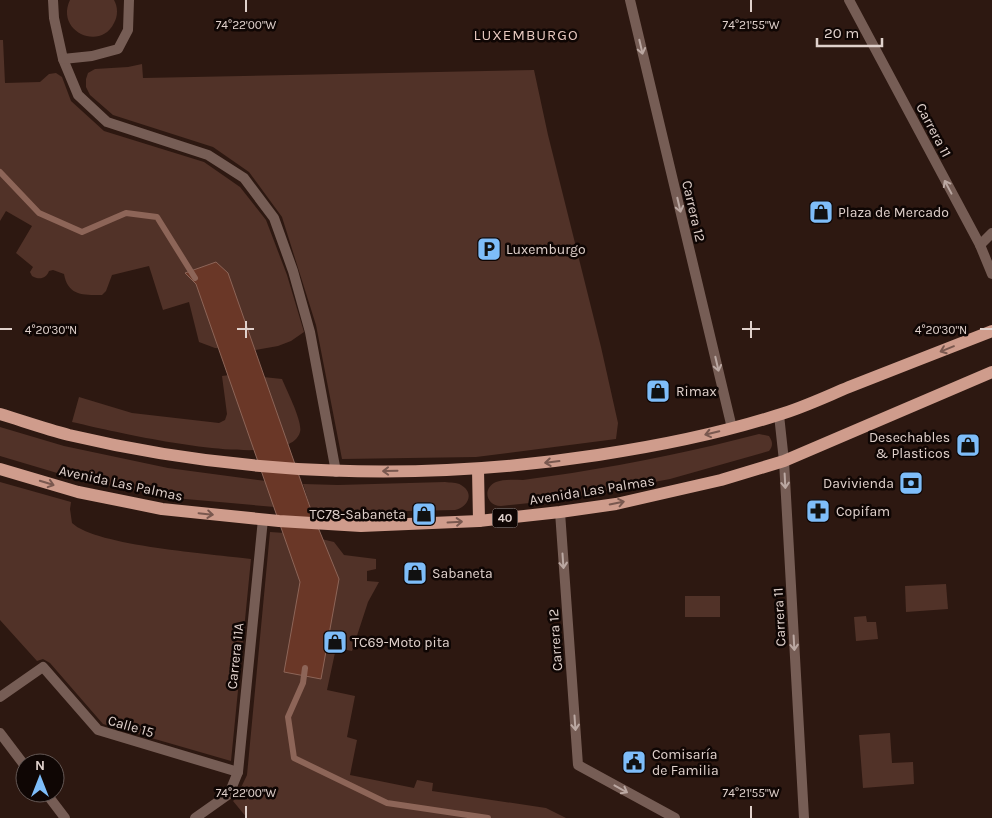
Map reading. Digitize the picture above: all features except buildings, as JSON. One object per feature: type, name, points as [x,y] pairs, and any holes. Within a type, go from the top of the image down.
[{"type":"main road","points":[[0,414],[68,434],[170,455],[261,467],[336,472],[478,470],[560,461],[625,451],[732,428],[779,415],[992,331]]},
{"type":"main road","name":"Avenida Las Palmas","points":[[0,469],[78,492],[162,509],[263,520],[361,526],[479,521],[616,504],[721,480],[784,461],[992,372]]},
{"type":"main road","name":"40","points":[[478,470],[479,521]]},
{"type":"street","points":[[53,0],[54,18],[63,59],[78,95],[107,122],[208,155],[244,178],[274,218],[293,271],[310,332],[336,472]]},
{"type":"street","points":[[63,59],[92,56],[118,49],[128,30],[129,0]]},
{"type":"street","name":"Carrera 12","points":[[630,0],[732,428]]},
{"type":"street","name":"Carrera 11","points":[[849,0],[980,245],[992,274]]},
{"type":"street","points":[[980,245],[992,233]]},
{"type":"street","name":"Carrera 11","points":[[779,415],[784,461],[804,818]]},
{"type":"street","name":"Carrera 12","points":[[560,512],[578,765],[675,818]]},
{"type":"street","name":"Carrera 11A","points":[[195,818],[229,794],[238,772],[263,520]]},
{"type":"street","name":"Calle 15","points":[[0,697],[43,667],[98,730],[238,772]]},
{"type":"street","points":[[0,733],[15,753]]},
{"type":"street","points":[[54,803],[66,818]]},
{"type":"shaded area","points":[[70,0],[114,0],[117,12],[114,23],[107,32],[99,36],[90,37],[81,34],[74,29],[69,21],[67,11]]},
{"type":"shaded area","points":[[0,40],[3,40],[5,83],[40,82],[49,74],[56,73],[62,77],[71,101],[104,131],[204,162],[240,187],[266,220],[287,275],[304,332],[291,341],[278,346],[250,351],[215,348],[199,342],[189,302],[163,310],[149,266],[112,275],[106,291],[102,295],[77,293],[69,287],[64,274],[53,270],[49,271],[42,278],[32,276],[30,272],[33,267],[16,253],[32,226],[6,211],[0,221]]},
{"type":"shaded area","points":[[142,64],[143,78],[534,70],[618,423],[616,439],[476,457],[342,459],[316,325],[282,217],[249,172],[213,147],[113,115],[90,95],[86,87],[88,73],[95,69],[128,67]]},
{"type":"shaded area","points":[[216,262],[228,273],[311,510],[339,579],[321,679],[284,672],[300,582],[196,284],[185,273]]},
{"type":"shaded area","points":[[237,374],[282,379],[297,413],[300,427],[300,432],[288,444],[264,450],[231,450],[155,440],[72,422],[79,397],[132,413],[219,423],[225,420],[227,414],[222,376]]},
{"type":"shaded area","points":[[0,427],[64,446],[168,468],[266,481],[275,507],[163,497],[74,478],[0,456]]},
{"type":"shaded area","points":[[759,434],[769,436],[772,444],[769,451],[670,479],[559,500],[501,506],[489,500],[487,492],[492,485],[499,481],[523,480],[619,465],[690,451]]},
{"type":"shaded area","points":[[0,482],[71,502],[72,523],[85,531],[105,538],[156,548],[251,559],[231,761],[103,724],[50,663],[43,659],[37,661],[0,620]]},
{"type":"shaded area","points":[[458,483],[468,492],[469,496],[466,503],[460,508],[455,510],[361,512],[311,510],[303,484],[338,485]]},
{"type":"shaded area","points":[[270,532],[300,534],[334,542],[344,555],[376,559],[376,569],[367,571],[367,581],[379,582],[368,602],[352,651],[336,648],[327,690],[355,696],[347,737],[357,740],[350,775],[414,788],[417,780],[433,783],[432,791],[546,808],[566,818],[247,818],[233,801],[247,775]]},
{"type":"shaded area","points":[[946,584],[948,609],[906,612],[905,586]]},
{"type":"shaded area","points":[[685,596],[720,596],[720,617],[685,617]]},
{"type":"shaded area","points":[[866,616],[867,622],[876,622],[878,639],[856,641],[854,617]]},
{"type":"shaded area","points":[[890,733],[892,763],[913,762],[914,784],[863,788],[859,735]]},
{"type":"waterway","points":[[0,172],[39,213],[82,232],[126,213],[157,217],[195,278]]},
{"type":"waterway","points":[[305,668],[303,683],[288,717],[294,758],[387,803],[488,818]]},
{"type":"place","name":"Plaza de Mercado","points":[[821,212]]},
{"type":"place","name":"Luxemburgo","points":[[489,249]]},
{"type":"place","name":"Rimax","points":[[658,391]]},
{"type":"place","name":"Desechables & Plasticos","points":[[968,445]]},
{"type":"place","name":"Davivienda","points":[[911,483]]},
{"type":"place","name":"Copifam","points":[[818,511]]},
{"type":"place","name":"TC78-Sabaneta","points":[[424,514]]},
{"type":"place","name":"Sabaneta","points":[[415,573]]},
{"type":"place","name":"TC69-Moto pita","points":[[335,642]]},
{"type":"place","name":"Comisaría de Familia","points":[[634,762]]},
{"type":"district","name":"LUXEMBURGO","points":[[526,35]]}]
